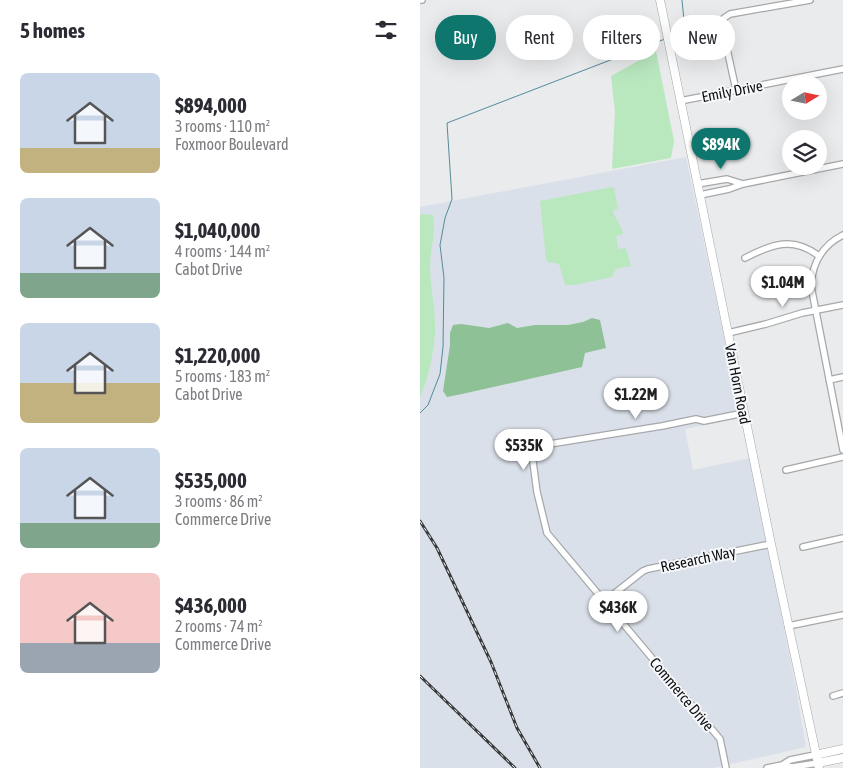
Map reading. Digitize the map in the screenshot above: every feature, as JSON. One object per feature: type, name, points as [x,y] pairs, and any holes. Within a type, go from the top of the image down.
[{"type":"main road","name":"Van Horn Road","points":[[660,0],[818,766]]},
{"type":"main road","points":[[815,754],[843,750]]},
{"type":"main road","points":[[818,766],[843,758]]},
{"type":"street","points":[[736,90],[722,26],[724,18],[730,14],[810,0]]},
{"type":"street","name":"Emily Drive","points":[[680,101],[843,69]]},
{"type":"street","points":[[700,195],[743,184],[843,164]]},
{"type":"street","points":[[698,184],[727,179],[743,184]]},
{"type":"street","points":[[843,235],[828,244],[819,256],[811,280],[815,310],[843,450]]},
{"type":"street","points":[[745,258],[763,248],[787,243],[801,246],[819,256]]},
{"type":"street","points":[[728,332],[766,324],[815,310],[843,305]]},
{"type":"street","points":[[829,380],[843,377]]},
{"type":"street","name":"Commerce Drive","points":[[726,768],[720,739],[547,533],[531,446],[696,419],[704,421],[744,413]]},
{"type":"street","points":[[786,470],[843,457]]},
{"type":"street","points":[[803,546],[843,538]]},
{"type":"street","name":"Research Way","points":[[605,601],[648,569],[771,544]]},
{"type":"street","points":[[788,626],[843,615]]},
{"type":"street","points":[[833,696],[843,694]]},
{"type":"street","points":[[767,768],[815,754]]},
{"type":"street","points":[[782,765],[792,767],[818,766]]},
{"type":"shaded area","points":[[686,157],[741,418],[685,429],[693,470],[750,458],[806,747],[713,768],[420,768],[420,207]]},
{"type":"green space","points":[[640,60],[658,60],[674,141],[671,158],[612,169],[615,112],[611,76]]},
{"type":"green space","points":[[614,188],[618,209],[613,210],[623,234],[616,236],[618,249],[626,248],[631,266],[616,269],[612,277],[575,285],[565,285],[559,264],[546,260],[540,201]]},
{"type":"green space","points":[[420,214],[433,215],[434,221],[430,264],[435,334],[430,366],[420,397]]},
{"type":"green space","points":[[592,318],[600,320],[606,348],[585,353],[582,367],[447,397],[443,391],[450,333],[453,325],[461,324],[489,328],[508,323],[517,328],[535,325],[568,325]]},
{"type":"waterway","points":[[682,0],[683,15]]},
{"type":"waterway","points":[[420,413],[428,405],[440,374],[443,347],[444,278],[440,245],[445,218],[452,199],[447,123],[665,39]]},
{"type":"railway","points":[[420,521],[437,548],[491,662],[517,728],[540,768]]},
{"type":"railway","points":[[420,676],[515,768]]}]
